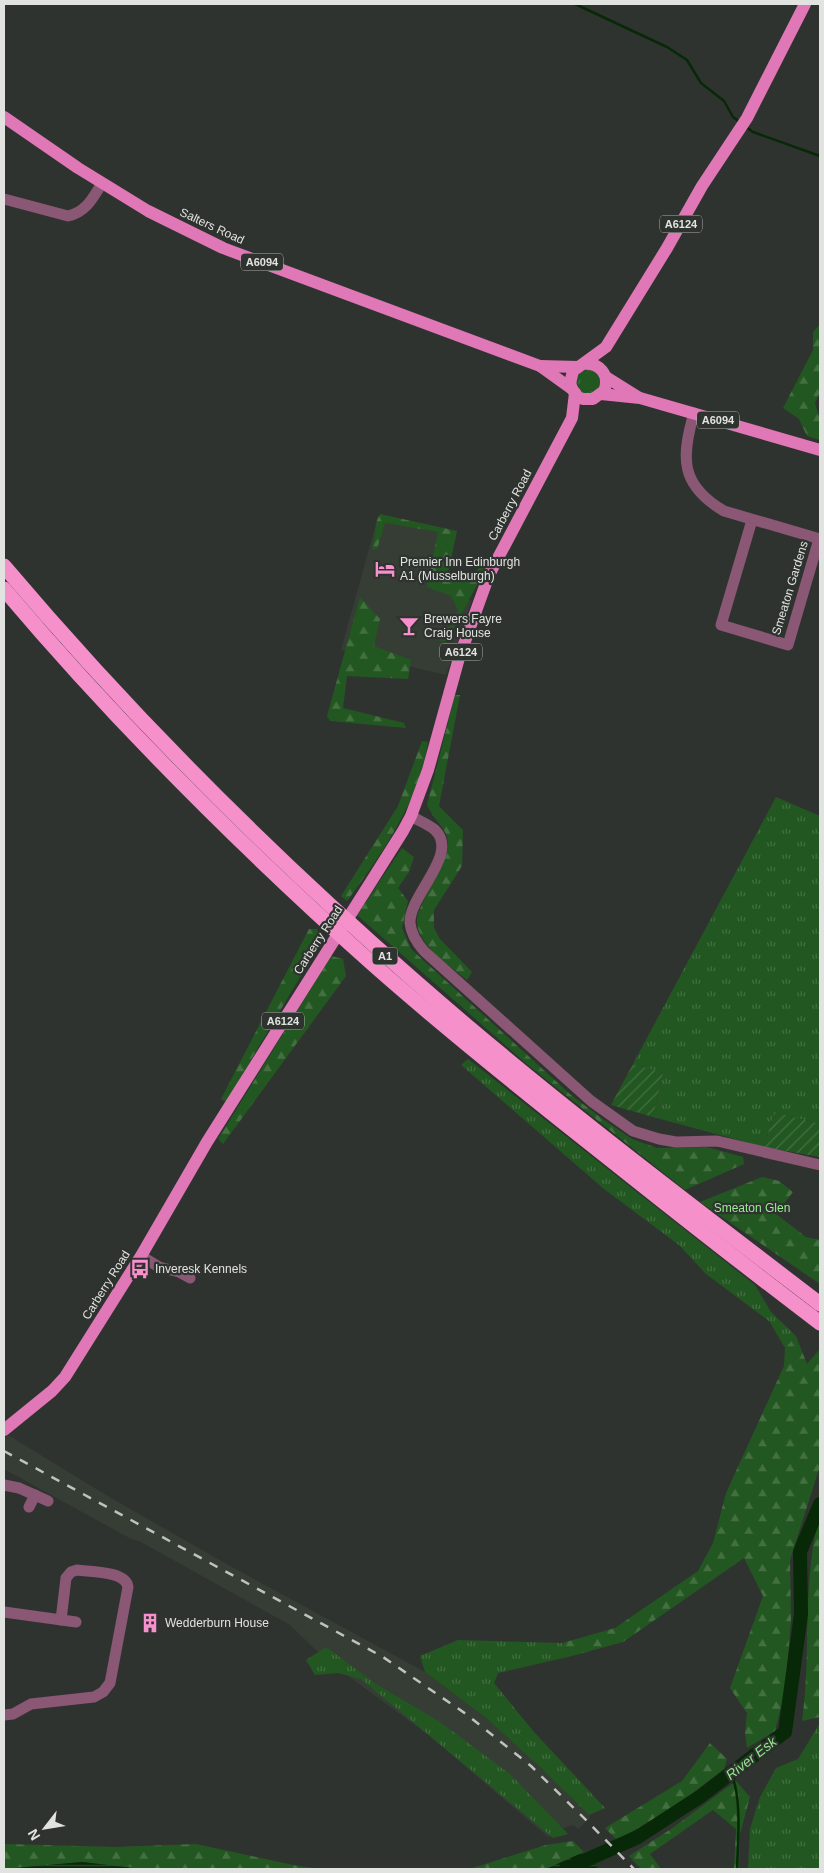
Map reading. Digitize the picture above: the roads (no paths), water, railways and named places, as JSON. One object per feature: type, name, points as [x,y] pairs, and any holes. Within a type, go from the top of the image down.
[{"type":"highway","name":"A1","points":[[4,566],[74,646],[167,747],[257,837],[370,942],[524,1073],[811,1304],[820,1323]]},
{"type":"highway","name":"A1","points":[[4,588],[98,694],[207,809],[370,962],[499,1072],[811,1304]]},
{"type":"main road","name":"A6124","points":[[580,366],[606,347],[667,248],[702,186],[747,118],[805,4]]},
{"type":"main road","name":"Salters Road","points":[[4,117],[56,154],[148,211],[222,248],[540,366],[573,391]]},
{"type":"main road","name":"A6124","points":[[605,374],[606,347]]},
{"type":"main road","points":[[595,365],[605,374],[606,386],[597,397],[583,399],[573,391],[571,377],[580,366],[595,365]]},
{"type":"main road","name":"Salters Road","points":[[540,366],[580,366]]},
{"type":"main road","name":"A6094","points":[[605,374],[640,398]]},
{"type":"main road","name":"Carberry Road","points":[[572,418],[573,391]]},
{"type":"main road","name":"A6094","points":[[597,397],[640,398],[820,450]]},
{"type":"main road","name":"Carberry Road","points":[[4,1430],[52,1391],[65,1377],[141,1256],[192,1167],[321,960],[366,892],[411,816],[428,770],[459,658],[489,574],[572,418],[597,397]]},
{"type":"street","points":[[4,199],[68,216],[86,208],[102,183]]},
{"type":"street","points":[[694,413],[685,451],[692,482],[699,493],[717,508],[724,511],[820,539]]},
{"type":"street","name":"Smeaton Gardens","points":[[752,520],[721,625],[788,645],[820,539]]},
{"type":"street","points":[[411,816],[436,831],[442,845],[442,854],[412,913],[410,923],[417,943],[591,1101],[644,1135],[676,1142],[717,1141],[820,1165]]},
{"type":"street","points":[[141,1256],[159,1267],[179,1272],[190,1278]]},
{"type":"street","points":[[4,1484],[19,1488],[48,1501]]},
{"type":"street","points":[[28,1507],[35,1495]]},
{"type":"street","points":[[8,1715],[32,1704],[94,1696],[107,1688],[110,1683],[128,1587],[126,1581],[118,1575],[77,1570],[71,1572],[66,1578],[61,1620]]},
{"type":"street","points":[[4,1612],[76,1622]]},
{"type":"waterway","points":[[575,4],[667,47],[687,60],[701,83],[724,101],[733,117],[740,122]]},
{"type":"waterway","points":[[746,127],[753,132],[820,156]]},
{"type":"waterway","name":"River Esk","points":[[566,1869],[638,1837],[701,1796],[785,1732],[801,1614],[800,1552],[820,1504]]},
{"type":"waterway","points":[[731,1774],[737,1794],[738,1807],[737,1869]]},
{"type":"railway","points":[[4,1451],[383,1657],[466,1714],[531,1766],[634,1869]]},
{"type":"place","name":"Premier Inn Edinburgh A1 (Musselburgh)","points":[[385,569]]},
{"type":"place","name":"Brewers Fayre Craig House","points":[[409,626]]},
{"type":"place","name":"Inveresk Kennels","points":[[140,1269]]},
{"type":"place","name":"Wedderburn House","points":[[150,1623]]},
{"type":"park label","name":"Smeaton Glen","points":[[752,1208]]}]
